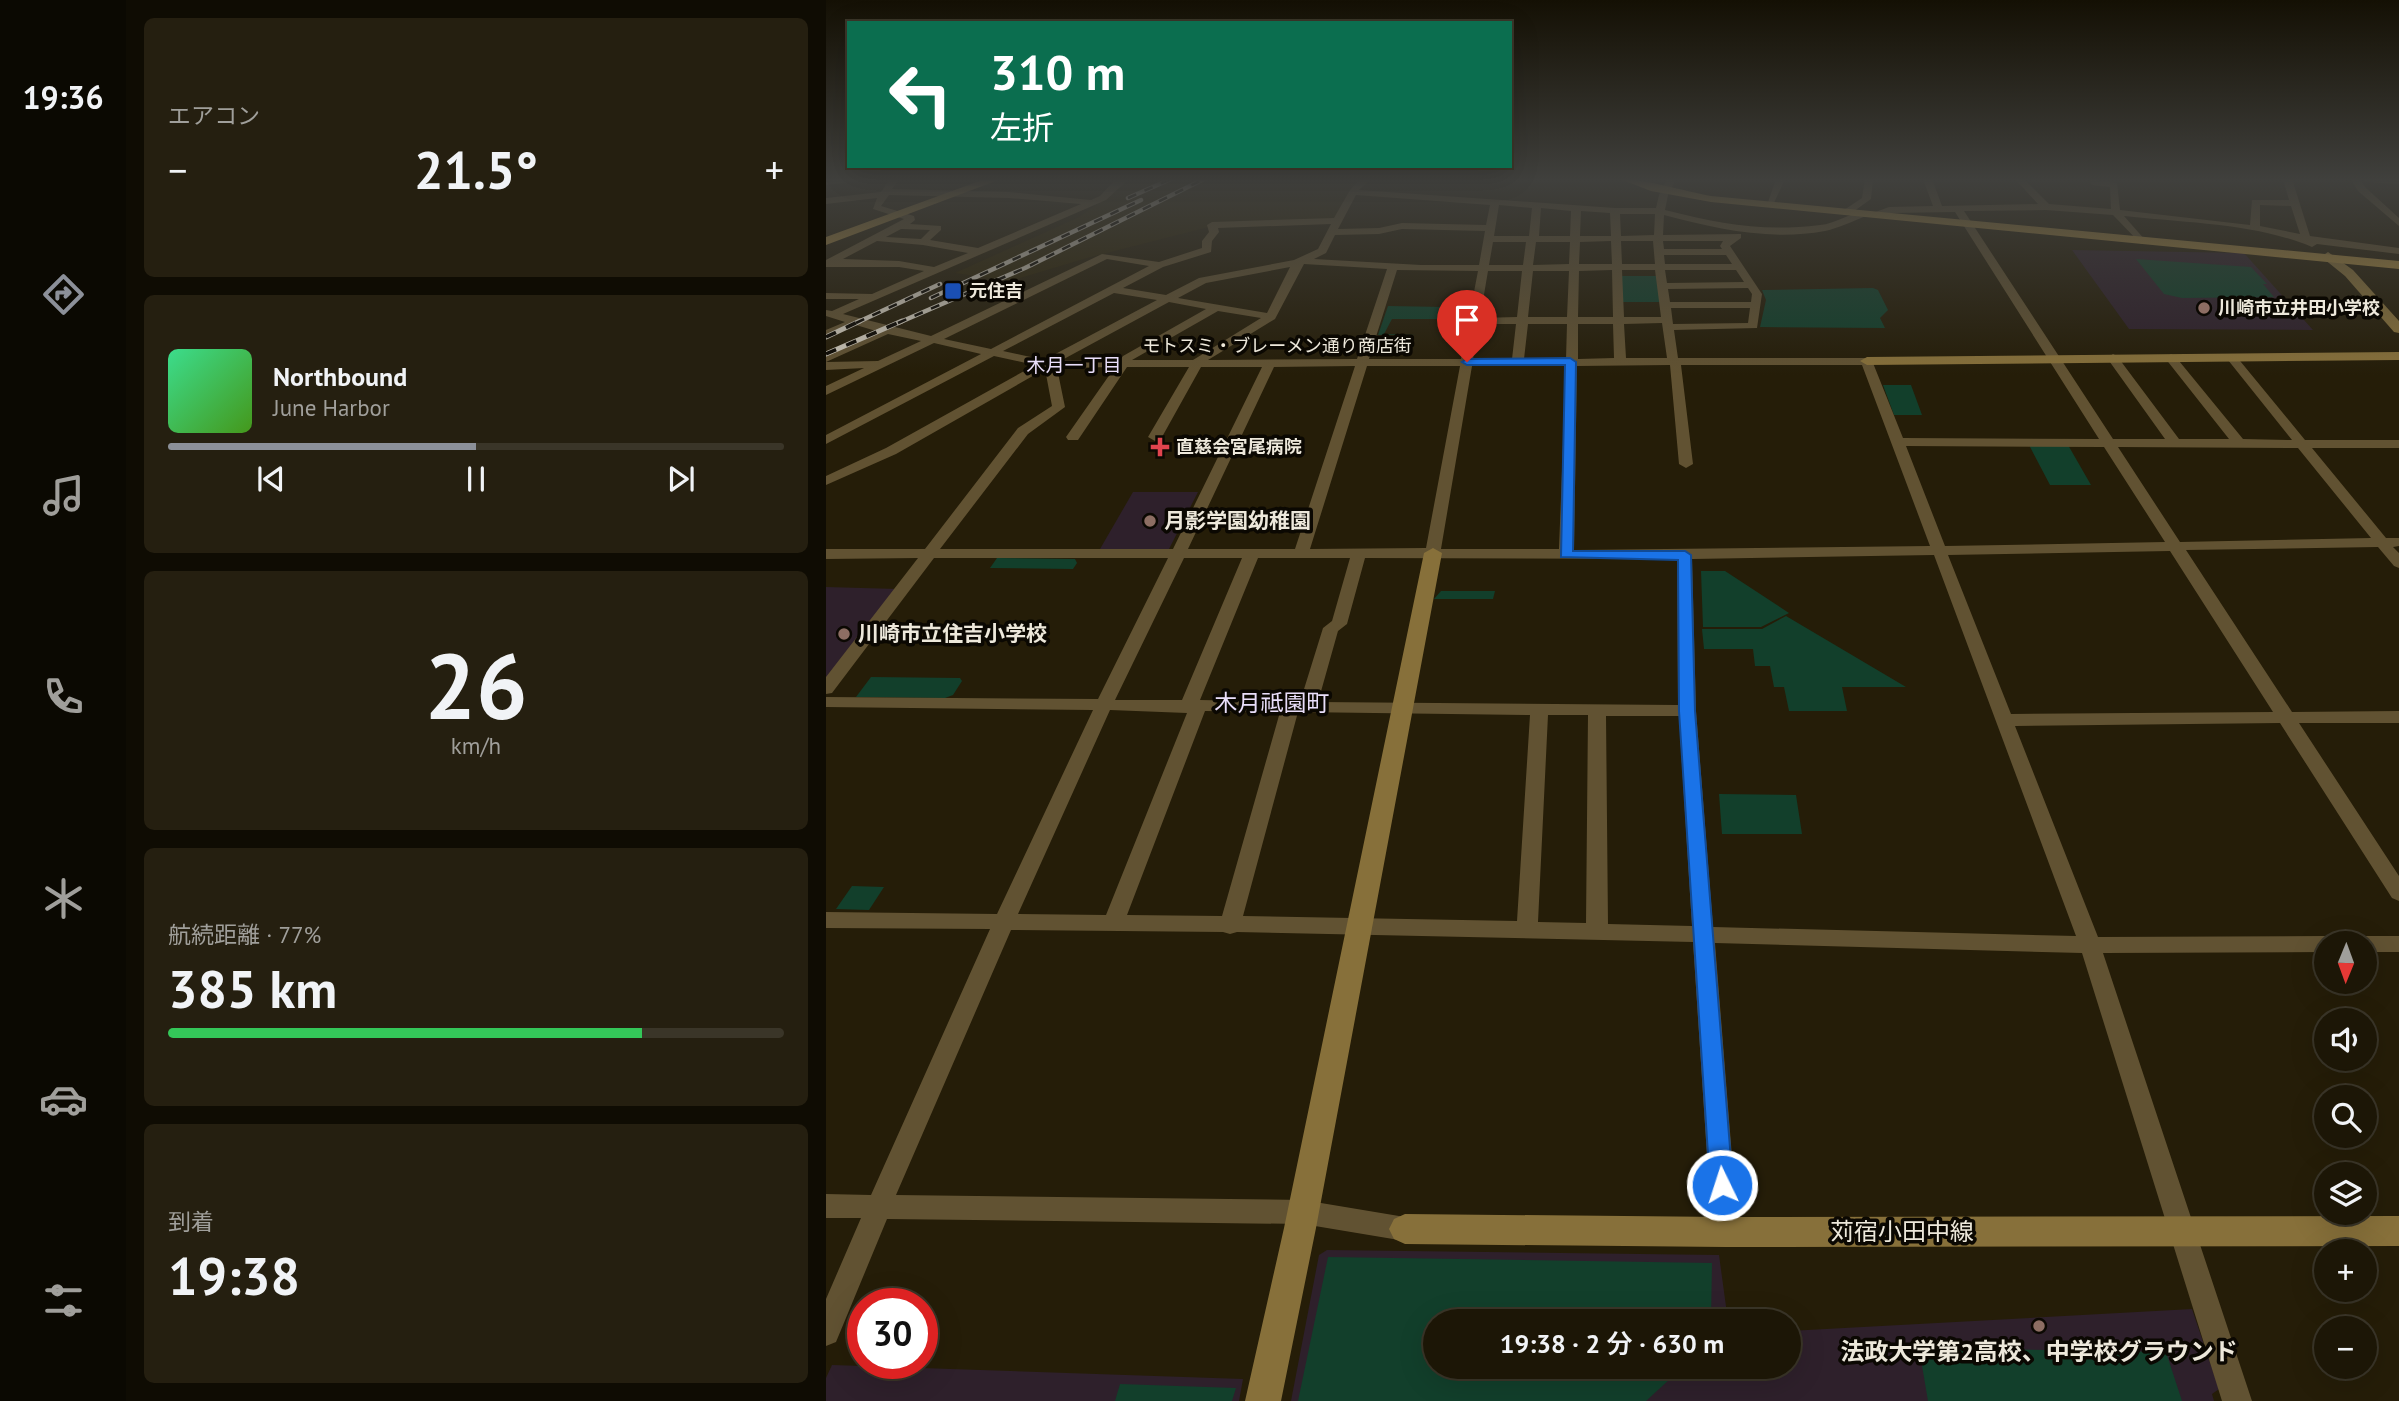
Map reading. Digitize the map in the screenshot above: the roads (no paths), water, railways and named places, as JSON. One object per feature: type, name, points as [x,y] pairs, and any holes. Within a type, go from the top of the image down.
[{"type":"main road","points":[[2196,244],[2399,264]]},
{"type":"street","points":[[828,263],[865,244]]},
{"type":"street","points":[[937,244],[976,251]]},
{"type":"street","points":[[829,314],[992,244]]},
{"type":"street","points":[[1207,244],[1212,278]]},
{"type":"street","points":[[1155,437],[1196,363],[1271,317],[1301,262],[1322,251],[1325,244]]},
{"type":"street","points":[[1263,1401],[1404,709],[1488,244]]},
{"type":"street","points":[[1518,362],[1531,244]]},
{"type":"street","points":[[1566,555],[1575,244]]},
{"type":"street","points":[[1616,244],[1620,361]]},
{"type":"street","points":[[1659,244],[1686,464]]},
{"type":"street","points":[[1474,321],[1619,320],[1753,326],[1757,293],[1728,252],[1727,244]]},
{"type":"street","points":[[1980,244],[2399,893]]},
{"type":"street","points":[[2313,244],[2349,274],[2399,329]]},
{"type":"street","points":[[2348,244],[2399,251]]},
{"type":"street","points":[[826,440],[1158,265],[1206,250]]},
{"type":"street","points":[[1660,253],[1728,252]]},
{"type":"street","points":[[826,391],[1107,256],[1158,265]]},
{"type":"street","points":[[826,481],[891,451],[1046,363],[1203,280],[1301,262],[1483,268],[1738,267]]},
{"type":"street","points":[[828,263],[899,264],[933,270]]},
{"type":"street","points":[[1301,553],[1393,266]]},
{"type":"street","points":[[1664,286],[1751,285]]},
{"type":"street","points":[[1111,289],[1271,317]]},
{"type":"street","points":[[826,296],[876,295]]},
{"type":"street","points":[[1666,305],[1757,305]]},
{"type":"street","points":[[1073,437],[1127,358],[1217,307]]},
{"type":"street","name":"モトスミ・ブレーメン通り商店街","points":[[829,314],[887,330],[1046,363],[1867,360]]},
{"type":"street","points":[[826,334],[853,322]]},
{"type":"street","points":[[826,358],[887,330]]},
{"type":"street","points":[[2237,1401],[2090,945],[1867,360],[2399,356]]},
{"type":"street","points":[[2113,358],[2174,443]]},
{"type":"street","points":[[2171,358],[2239,443]]},
{"type":"street","points":[[2232,358],[2399,563]]},
{"type":"street","points":[[826,366],[885,363]]},
{"type":"street","points":[[826,689],[1023,431],[1059,407],[1051,367],[1046,363]]},
{"type":"street","points":[[826,1332],[877,1207],[1104,705],[1236,438],[1270,363]]},
{"type":"street","points":[[1899,442],[2399,444]]},
{"type":"street","points":[[826,554],[1685,555],[2399,542]]},
{"type":"street","points":[[1113,924],[1252,553]]},
{"type":"street","points":[[1230,926],[1299,708],[1331,628],[1339,624],[1359,553]]},
{"type":"street","points":[[1685,555],[1687,711],[1725,1233]]},
{"type":"street","points":[[826,702],[1193,708],[1687,711]]},
{"type":"street","points":[[1527,929],[1539,710]]},
{"type":"street","points":[[1597,711],[1597,930]]},
{"type":"street","points":[[2005,720],[2399,718]]},
{"type":"street","points":[[826,920],[1230,926],[1360,925],[1704,932],[2090,945],[2314,944]]},
{"type":"street","points":[[2377,944],[2399,944]]},
{"type":"street","points":[[826,1206],[1303,1212],[1405,1229]]},
{"type":"street","name":"苅宿小田中線","points":[[1405,1229],[1725,1233],[2399,1231]]},
{"type":"railway","points":[[931,298],[1046,244]]},
{"type":"railway","points":[[898,323],[1073,244]]},
{"type":"railway","points":[[856,323],[940,284]]},
{"type":"railway","points":[[826,337],[860,321]]},
{"type":"railway","points":[[826,354],[902,321]]},
{"type":"place","name":"元住吉","points":[[953,291]]},
{"type":"place","name":"川崎市立井田小学校","points":[[2204,308]]},
{"type":"place","name":"直慈会宮尾病院","points":[[1160,447]]},
{"type":"place","name":"月影学園幼稚園","points":[[1150,521]]},
{"type":"place","name":"川崎市立住吉小学校","points":[[844,634]]},
{"type":"place","name":"法政大学第2高校、中学校グラウンド","points":[[2039,1326]]},
{"type":"district","name":"木月一丁目","points":[[1074,365]]},
{"type":"district","name":"木月祗園町","points":[[1272,703]]}]
